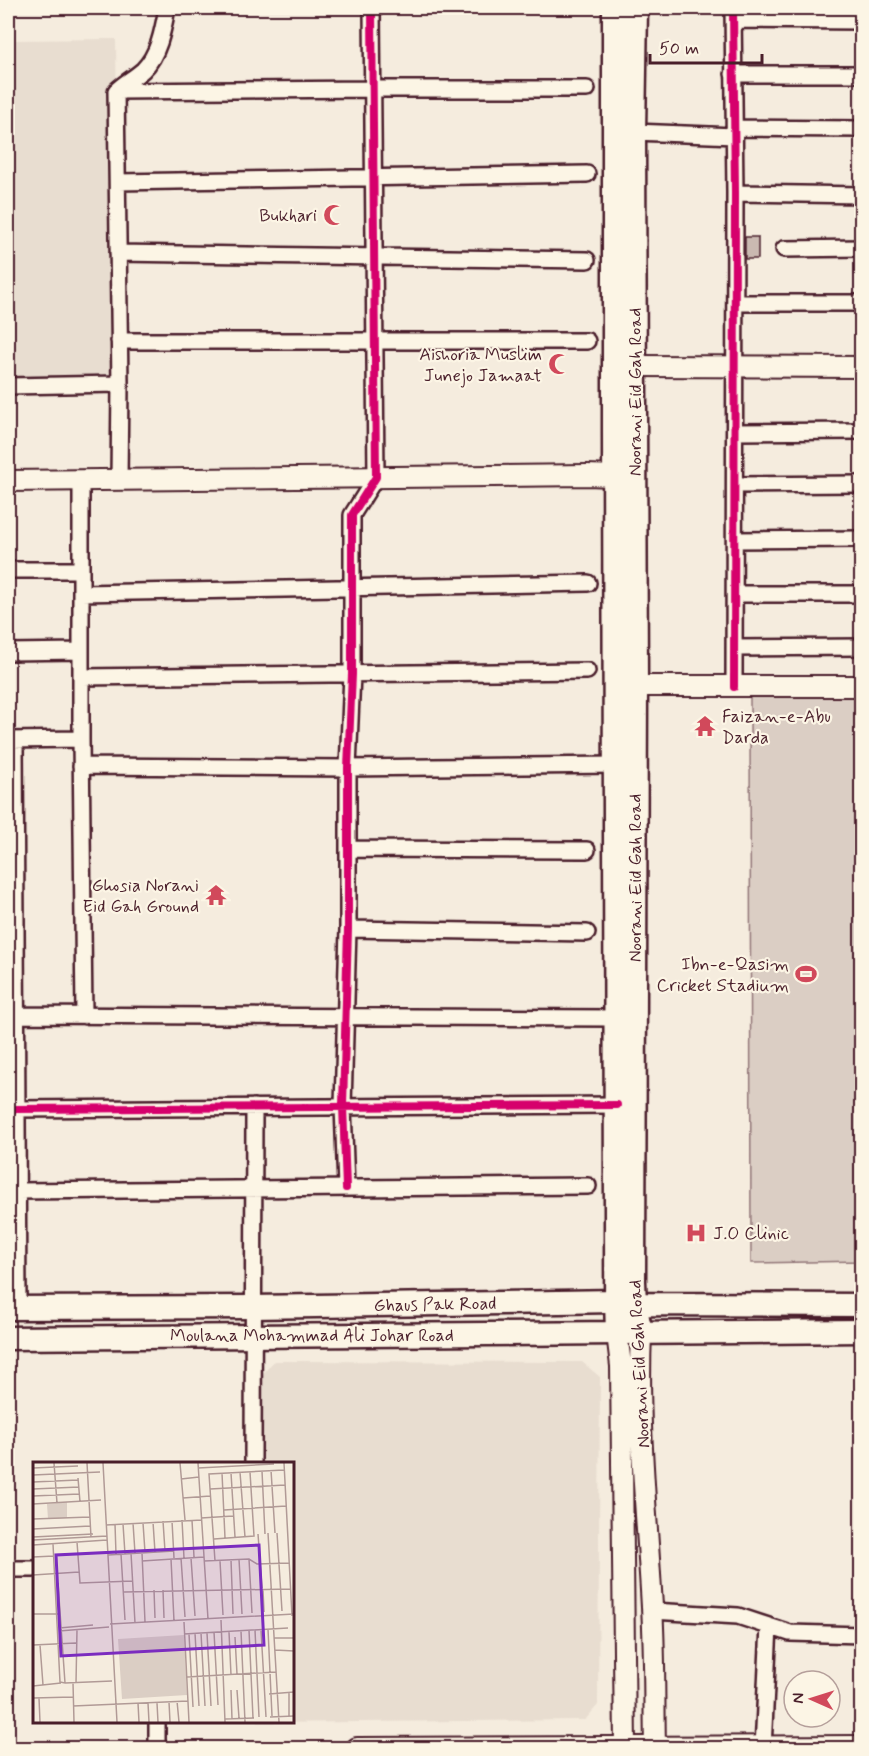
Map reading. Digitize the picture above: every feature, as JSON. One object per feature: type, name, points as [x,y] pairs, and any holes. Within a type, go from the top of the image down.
[{"type":"main road","name":"Noorani Eid Gah Road","points":[[614,8],[617,1105],[625,1303],[640,1333]]},
{"type":"main road","name":"Noorani Eid Gah Road","points":[[617,1334],[625,1303],[636,686],[634,132],[636,8]]},
{"type":"main road","name":"Ghaus Pak Road","points":[[13,1308],[625,1303],[861,1305]]},
{"type":"main road","points":[[640,1333],[861,1331]]},
{"type":"main road","name":"Moulana Mohammad Ali Johar Road","points":[[8,1338],[640,1333]]},
{"type":"street","points":[[116,92],[143,69],[155,54],[167,8]]},
{"type":"street","points":[[346,1188],[343,1106],[348,929],[348,768],[352,674],[352,515],[376,477],[372,8]]},
{"type":"street","points":[[734,687],[734,14],[861,21]]},
{"type":"street","points":[[734,74],[861,74]]},
{"type":"street","points":[[116,92],[373,88],[587,89]]},
{"type":"street","points":[[116,92],[119,480]]},
{"type":"street","points":[[634,132],[861,129]]},
{"type":"street","points":[[117,182],[587,174]]},
{"type":"street","points":[[735,193],[861,195]]},
{"type":"street","points":[[784,249],[861,248]]},
{"type":"street","points":[[118,253],[587,260]]},
{"type":"street","points":[[735,303],[861,303]]},
{"type":"street","points":[[119,341],[587,341]]},
{"type":"street","points":[[634,366],[861,367]]},
{"type":"street","points":[[8,386],[120,384]]},
{"type":"street","points":[[735,432],[861,431]]},
{"type":"street","points":[[8,481],[614,476]]},
{"type":"street","points":[[81,480],[84,1016]]},
{"type":"street","points":[[735,485],[861,484]]},
{"type":"street","points":[[735,540],[861,539]]},
{"type":"street","points":[[8,570],[81,570]]},
{"type":"street","points":[[81,594],[588,583]]},
{"type":"street","points":[[735,594],[861,594]]},
{"type":"street","points":[[734,648],[861,647]]},
{"type":"street","points":[[8,652],[81,651]]},
{"type":"street","points":[[81,677],[587,671]]},
{"type":"street","points":[[636,686],[861,686]]},
{"type":"street","points":[[13,1308],[12,1234],[17,1191],[12,1156],[16,1108],[12,1076],[16,1015],[12,988],[11,740],[81,739]]},
{"type":"street","points":[[81,766],[348,768],[617,765]]},
{"type":"street","points":[[348,849],[587,850]]},
{"type":"street","points":[[348,929],[587,933]]},
{"type":"street","points":[[16,1015],[616,1018]]},
{"type":"street","points":[[16,1108],[617,1105]]},
{"type":"street","points":[[253,1462],[254,1107]]},
{"type":"street","points":[[17,1191],[588,1186]]},
{"type":"street","name":"Noorani Eid Gah Road","points":[[640,1333],[639,1365],[652,1611],[655,1748]]},
{"type":"street","name":"Noorani Eid Gah Road","points":[[617,1334],[621,1366],[625,1748]]},
{"type":"street","points":[[8,1569],[33,1569]]},
{"type":"street","points":[[652,1611],[738,1616],[789,1633],[861,1635]]},
{"type":"street","points":[[763,1747],[769,1626]]},
{"type":"street","points":[[157,1723],[157,1749]]},
{"type":"street","points":[[357,1749],[861,1746]]},
{"type":"shaded area","points":[[116,39],[120,384],[8,386],[8,40]]},
{"type":"shaded area","name":"Ibn-e-Qasim Cricket Stadium","points":[[861,686],[861,1261],[751,1263],[750,687]]},
{"type":"shaded area","points":[[274,1361],[582,1362],[600,1377],[598,1705],[585,1720],[294,1723],[294,1462],[261,1462],[261,1376]]},
{"type":"building","points":[[745,237],[758,237],[758,259],[745,259]]},
{"type":"cycle path","points":[[346,1188],[343,1106],[348,929],[348,768],[352,674],[352,515],[376,477],[372,8]]},
{"type":"cycle path","points":[[733,8],[734,687]]},
{"type":"cycle path","points":[[16,1109],[617,1105]]},
{"type":"place","name":"Bukhari","points":[[334,215]]},
{"type":"place","name":"Aishoria Muslim Junejo Jamaat","points":[[559,364]]},
{"type":"place","name":"Faizan-e-Abu Darda","points":[[705,726]]},
{"type":"place","name":"Ghosia Norani Eid Gah Ground","points":[[216,895]]},
{"type":"place","name":"Ibn-e-Qasim Cricket Stadium","points":[[806,974]]},
{"type":"place","name":"J.O Clinic","points":[[696,1233]]}]
